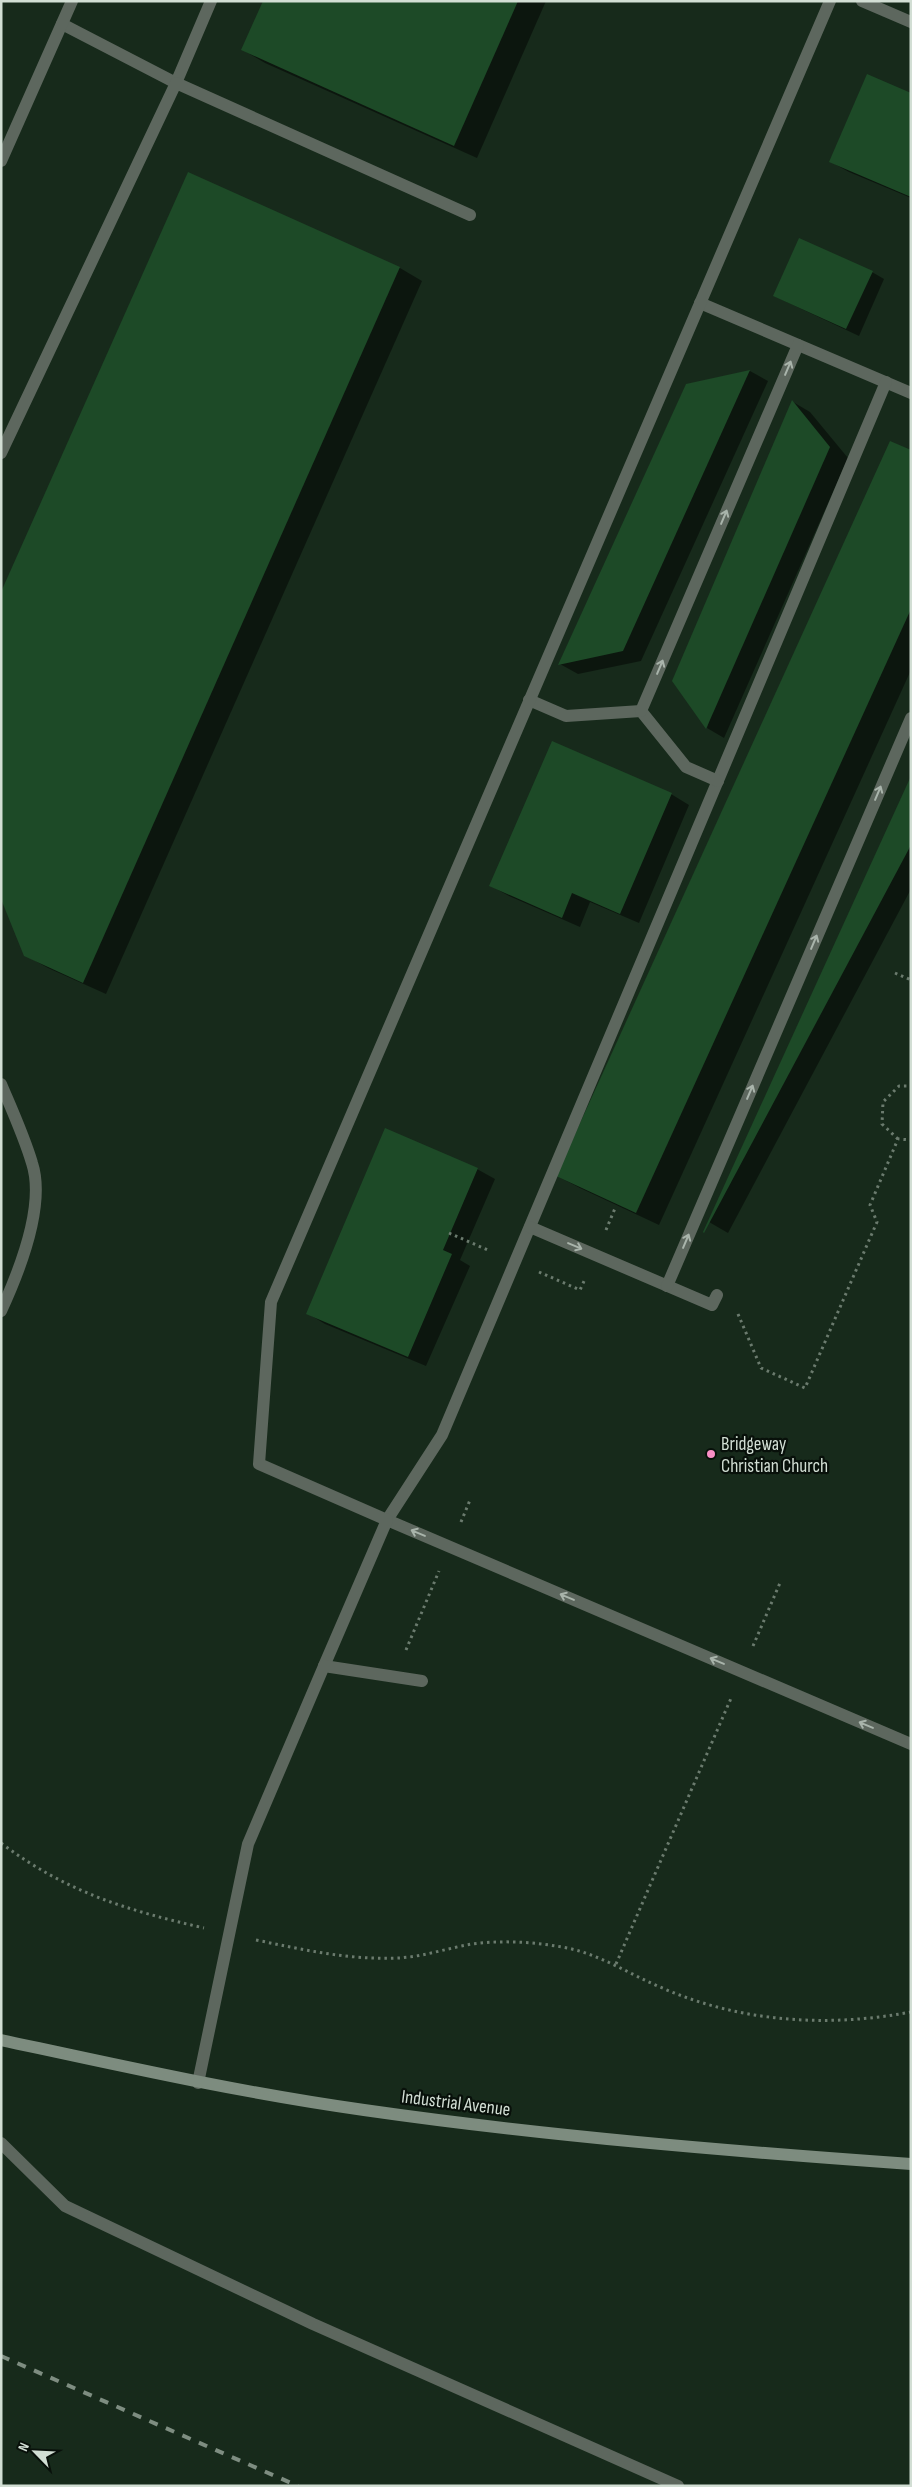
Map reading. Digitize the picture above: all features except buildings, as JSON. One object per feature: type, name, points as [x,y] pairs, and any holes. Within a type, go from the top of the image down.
[{"type":"street","name":"Industrial Avenue","points":[[1,2040],[198,2083],[364,2110],[666,2146],[911,2164]]},
{"type":"lane","points":[[1,161],[72,1]]},
{"type":"lane","points":[[1,453],[176,83],[211,1]]},
{"type":"lane","points":[[830,1],[271,1302],[258,1464],[911,1744]]},
{"type":"lane","points":[[862,1],[911,22]]},
{"type":"lane","points":[[62,24],[176,83],[470,215]]},
{"type":"lane","points":[[700,303],[911,393]]},
{"type":"lane","points":[[641,711],[798,345]]},
{"type":"lane","points":[[198,2083],[248,1844],[387,1520],[442,1435],[886,382]]},
{"type":"lane","points":[[529,700],[566,716],[641,711]]},
{"type":"lane","points":[[641,711],[686,767],[718,781]]},
{"type":"lane","points":[[667,1286],[911,718]]},
{"type":"lane","points":[[1,1084],[33,1165],[35,1202],[28,1242],[16,1278],[1,1311]]},
{"type":"lane","points":[[530,1227],[712,1305],[717,1295]]},
{"type":"lane","points":[[324,1666],[422,1680]]},
{"type":"lane","points":[[1,2143],[66,2206],[312,2324],[678,2486]]},
{"type":"path","points":[[895,973],[911,980]]},
{"type":"path","points":[[911,1086],[899,1086],[883,1102],[882,1124],[898,1140],[911,1140]]},
{"type":"path","points":[[717,1295],[734,1303],[761,1368],[805,1388],[876,1222],[870,1205],[898,1140]]},
{"type":"path","points":[[394,1676],[470,1500]]},
{"type":"path","points":[[616,1964],[780,1583]]},
{"type":"path","points":[[1,1843],[56,1880],[121,1907],[229,1934],[338,1957],[400,1958],[473,1944],[516,1942],[564,1947],[616,1964],[659,1987],[694,2000],[762,2017],[825,2022],[878,2018],[911,2012]]},
{"type":"railway","points":[[1,2356],[298,2486]]},
{"type":"place","name":"Bridgeway Christian Church","points":[[711,1454]]}]
